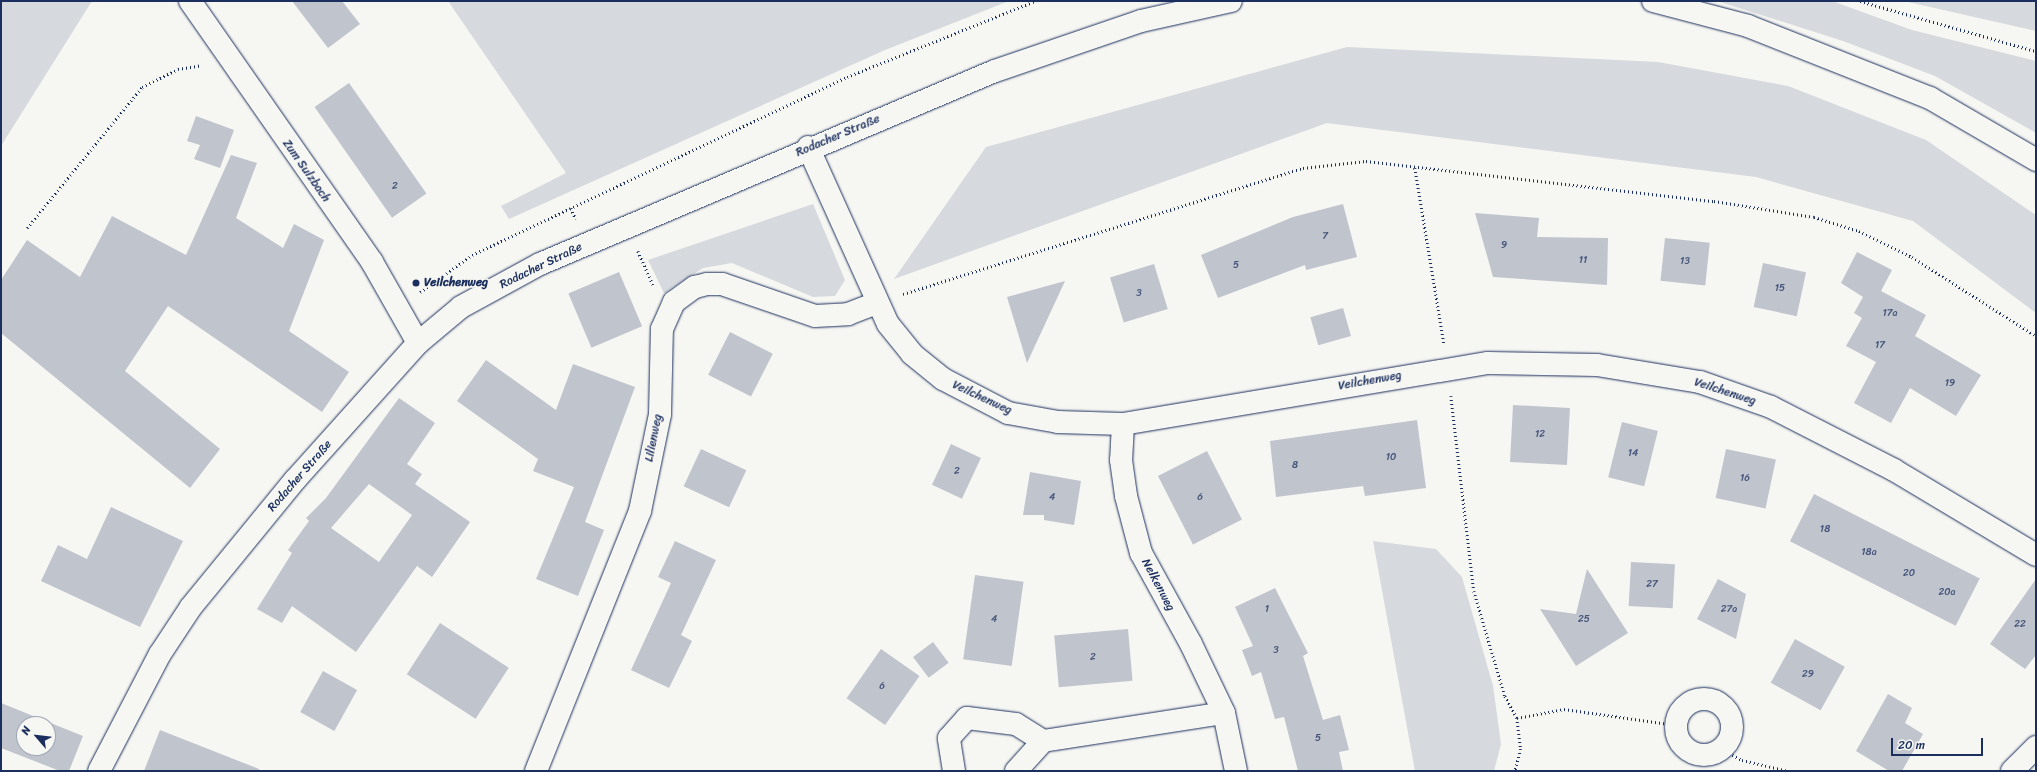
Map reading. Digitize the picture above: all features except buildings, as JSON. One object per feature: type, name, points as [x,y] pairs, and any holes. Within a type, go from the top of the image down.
[{"type":"street","name":"Zum Sulzbach","points":[[190,1],[229,61],[372,262],[400,316],[418,343]]},
{"type":"street","name":"Rodacher Straße","points":[[99,771],[160,654],[191,607],[295,480],[418,343],[461,307],[540,264],[808,147],[995,71],[1083,39],[1142,21],[1231,1]]},
{"type":"street","points":[[1654,1],[1748,26],[1930,98],[2036,160]]},
{"type":"street","name":"Veilchenweg","points":[[808,147],[876,302],[912,354],[944,379],[1008,413],[1058,422],[1123,424],[1448,368],[1488,363],[1597,365],[1700,382],[1771,407],[1894,470],[2036,555]]},
{"type":"street","points":[[666,315],[679,298],[695,287],[707,284],[722,284],[815,316],[848,314],[876,302]]},
{"type":"street","name":"Lilienweg","points":[[536,771],[640,511],[660,414],[666,315]]},
{"type":"street","name":"Nelkenweg","points":[[1123,424],[1121,460],[1126,496],[1141,553],[1191,644],[1224,713],[1236,771]]},
{"type":"street","points":[[1706,699],[1717,702],[1726,709],[1732,724],[1729,740],[1722,749],[1703,763],[1683,746],[1676,725],[1686,706],[1706,699]]},
{"type":"street","points":[[1016,771],[1043,741],[1224,713]]},
{"type":"street","points":[[954,771],[949,738],[968,718],[1016,724],[1043,741]]},
{"type":"street","points":[[2012,771],[2036,747]]},
{"type":"path","points":[[400,316],[425,287],[472,255],[847,77],[1034,1]]},
{"type":"path","points":[[1860,1],[2036,51]]},
{"type":"path","points":[[27,228],[142,87],[178,69],[229,61]]},
{"type":"path","points":[[876,302],[1303,168],[1366,161],[1415,168],[1714,201],[1814,217],[1859,231],[1912,257],[2036,336]]},
{"type":"path","points":[[1415,168],[1448,368],[1474,591],[1505,696],[1517,718],[1521,749],[1515,771]]},
{"type":"path","points":[[632,253],[638,251],[666,315]]},
{"type":"path","points":[[1517,718],[1564,709],[1676,725]]},
{"type":"path","points":[[1722,749],[1742,760],[1788,771]]},
{"type":"shaded area","points":[[1,1],[92,1],[1,146]]},
{"type":"shaded area","points":[[448,1],[1009,1],[885,50],[509,219],[501,206],[566,173]]},
{"type":"shaded area","points":[[1717,1],[1832,1],[1912,30],[2036,61],[2036,133],[1935,76],[1843,41]]},
{"type":"shaded area","points":[[1905,1],[2036,1],[2036,31],[1908,2]]},
{"type":"shaded area","points":[[1347,47],[1658,62],[1788,86],[1926,140],[2036,215],[2036,313],[1913,221],[1756,177],[1327,123],[894,279],[986,147]]},
{"type":"shaded area","points":[[813,204],[845,280],[835,296],[813,297],[732,263],[703,268],[664,293],[648,260]]},
{"type":"shaded area","points":[[1373,541],[1436,549],[1462,577],[1493,686],[1501,744],[1494,771],[1415,771]]},
{"type":"place","name":"Veilchenweg","points":[[416,283]]}]
